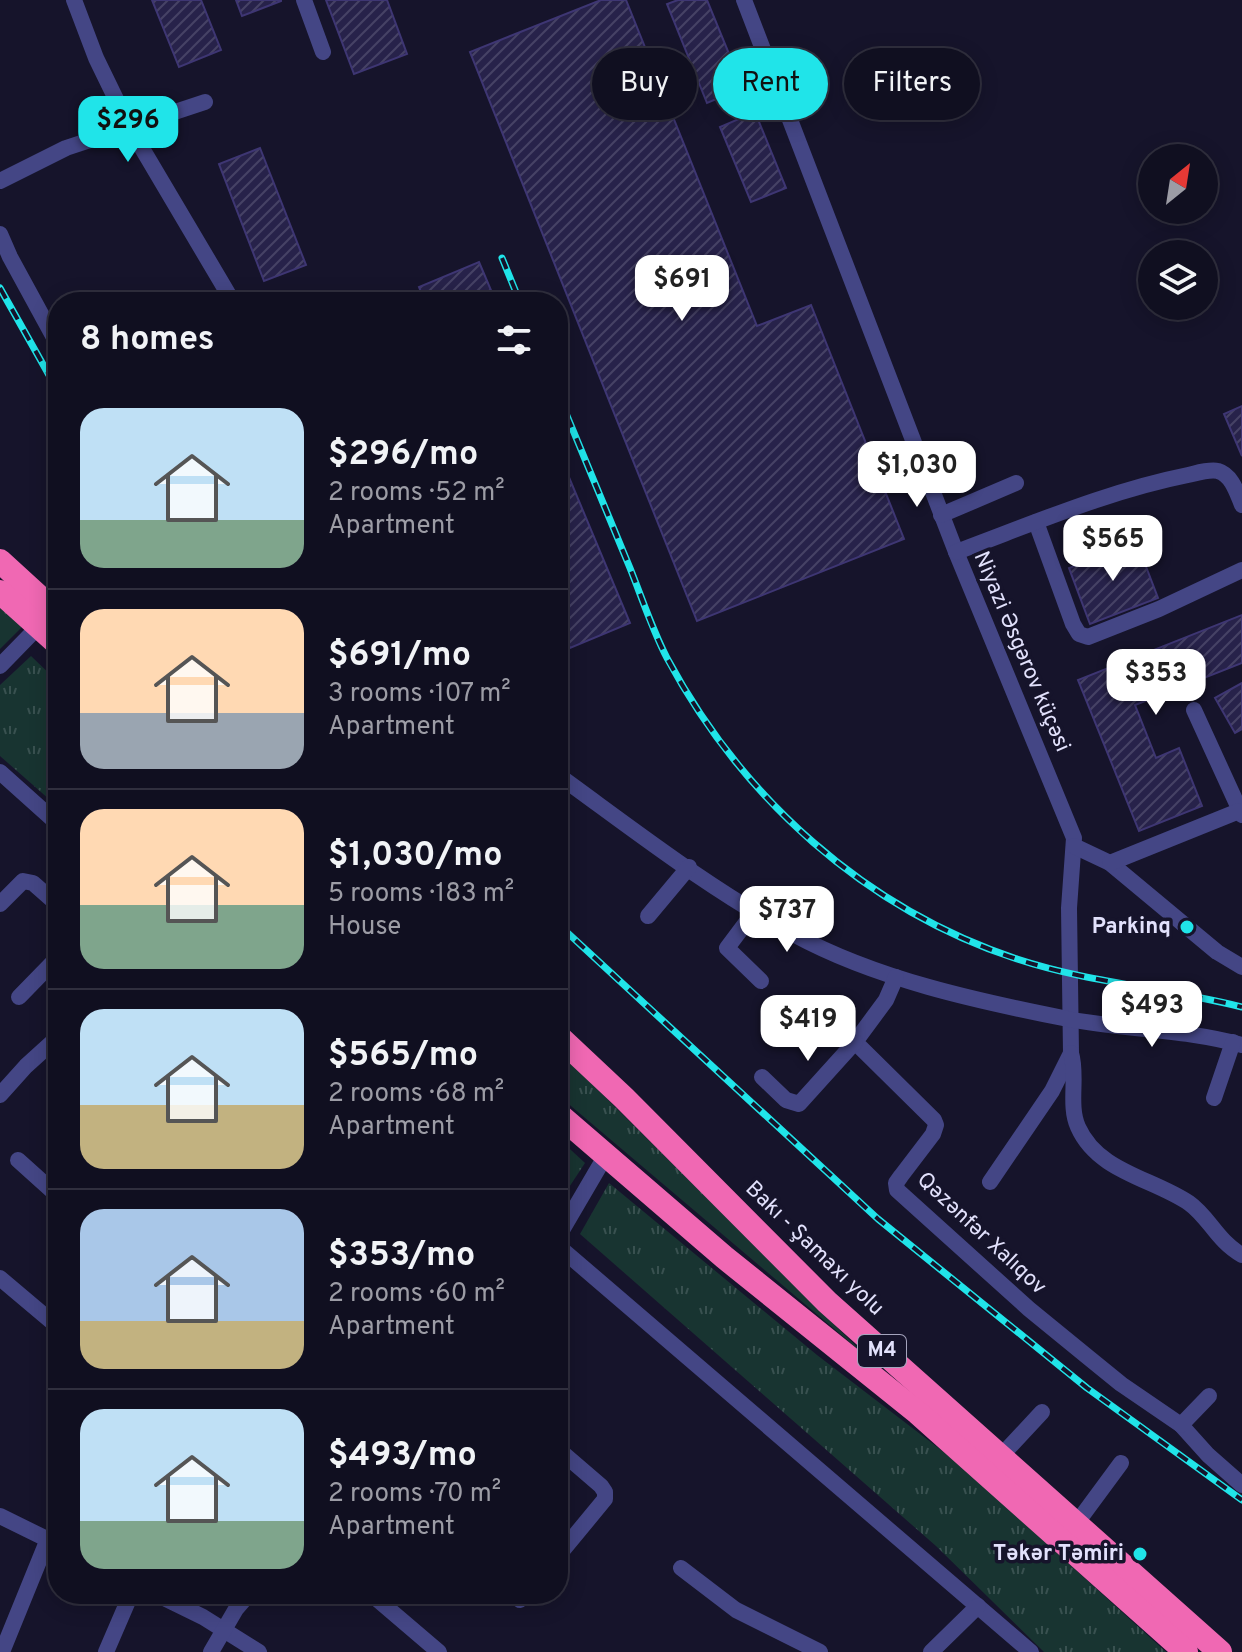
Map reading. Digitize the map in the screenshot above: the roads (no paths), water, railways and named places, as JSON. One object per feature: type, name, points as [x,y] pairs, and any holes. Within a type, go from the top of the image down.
[{"type":"highway","points":[[0,561],[48,620]]},
{"type":"highway","points":[[0,592],[48,620]]},
{"type":"highway","name":"Bakı - Şamaxı yolu","points":[[568,1045],[827,1302],[1220,1652]]},
{"type":"highway","points":[[568,1057],[624,1098]]},
{"type":"highway","points":[[568,1117],[597,1148]]},
{"type":"highway","name":"M4","points":[[568,1123],[724,1257],[918,1413],[1186,1652]]},
{"type":"street","points":[[74,0],[105,79],[130,128],[227,292]]},
{"type":"street","points":[[304,0],[323,52]]},
{"type":"street","name":"Niyazi Əsgərov küçəsi","points":[[744,0],[941,515],[1070,828],[1074,846],[1069,908],[1070,1019],[1076,1120],[1095,1151],[1115,1166],[1192,1205],[1217,1236],[1242,1255]]},
{"type":"street","points":[[0,181],[66,148],[205,102]]},
{"type":"street","points":[[0,234],[48,326]]},
{"type":"street","points":[[956,552],[1158,481],[1211,470],[1221,472],[1232,481],[1242,505]]},
{"type":"street","points":[[941,515],[1016,483]]},
{"type":"street","points":[[1036,522],[1073,624],[1079,634],[1088,637],[1159,609],[1242,570]]},
{"type":"street","points":[[0,666],[48,620]]},
{"type":"street","points":[[1110,863],[1241,813],[1194,710]]},
{"type":"street","points":[[0,772],[48,815]]},
{"type":"street","points":[[568,782],[754,912],[835,954],[896,977],[1070,1019],[1192,1034],[1237,1043],[1214,1098]]},
{"type":"street","points":[[1074,846],[1110,863],[1217,952],[1242,967]]},
{"type":"street","points":[[648,916],[689,867]]},
{"type":"street","points":[[2,897],[23,881],[33,883],[48,896]]},
{"type":"street","points":[[754,912],[727,948],[761,981]]},
{"type":"street","points":[[19,997],[48,967]]},
{"type":"street","points":[[762,1077],[786,1100],[799,1104],[855,1042],[886,1000],[896,977]]},
{"type":"street","name":"Qəzənfər Xalıqov","points":[[855,1042],[936,1125],[933,1134],[896,1183],[901,1196],[1089,1358],[1181,1425],[1208,1455],[1242,1485]]},
{"type":"street","points":[[0,1095],[48,1046]]},
{"type":"street","points":[[990,1182],[1052,1091],[1071,1053]]},
{"type":"street","points":[[568,1214],[597,1148]]},
{"type":"street","points":[[18,1160],[48,1187]]},
{"type":"street","points":[[568,1255],[1031,1652]]},
{"type":"street","points":[[0,1278],[48,1319]]},
{"type":"street","points":[[1181,1425],[1209,1396]]},
{"type":"street","points":[[1001,1456],[1042,1412]]},
{"type":"street","points":[[568,1458],[605,1492],[601,1507],[568,1545]]},
{"type":"street","points":[[1076,1524],[1121,1463]]},
{"type":"street","points":[[0,1516],[48,1540]]},
{"type":"street","points":[[2,1652],[48,1553]]},
{"type":"street","points":[[681,1568],[736,1610],[820,1652]]},
{"type":"street","points":[[106,1652],[127,1604]]},
{"type":"street","points":[[175,1604],[259,1652]]},
{"type":"street","points":[[211,1652],[242,1604]]},
{"type":"street","points":[[383,1604],[439,1652]]},
{"type":"street","points":[[931,1652],[978,1606]]},
{"type":"railway","points":[[502,258],[516,292]]},
{"type":"railway","points":[[0,288],[48,373]]},
{"type":"railway","points":[[568,418],[667,658],[697,709],[732,757],[771,802],[813,842],[859,879],[909,911],[961,937],[1017,959],[1072,974],[1242,1007]]},
{"type":"railway","points":[[568,933],[878,1219],[1087,1388],[1242,1500]]},
{"type":"place","name":"Parkinq","points":[[1187,927]]},
{"type":"place","name":"Təkər Təmiri","points":[[1140,1554]]}]
